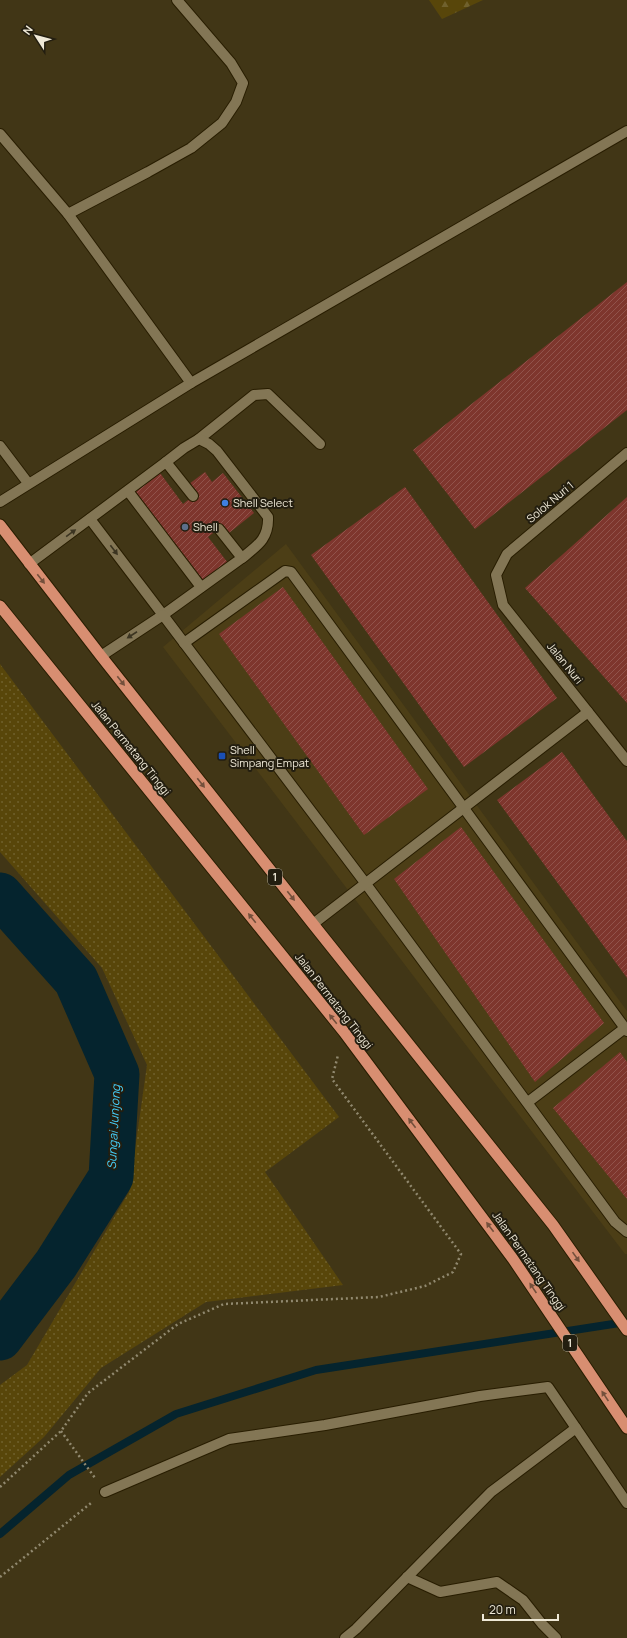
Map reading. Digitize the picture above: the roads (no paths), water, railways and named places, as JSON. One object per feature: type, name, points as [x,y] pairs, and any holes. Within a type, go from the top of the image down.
[{"type":"highway","name":"1","points":[[0,526],[101,656],[553,1226],[627,1330]]},
{"type":"highway","name":"Jalan Permatang Tinggi","points":[[2,612],[344,1032],[513,1259],[627,1428]]},
{"type":"street","points":[[68,214],[191,148],[222,124],[236,102],[243,82],[231,63],[177,0]]},
{"type":"street","points":[[0,502],[28,483],[191,383],[627,131]]},
{"type":"street","points":[[0,134],[68,214],[191,383]]},
{"type":"street","points":[[29,564],[184,448],[199,439],[254,395],[268,394],[320,444]]},
{"type":"street","points":[[101,656],[242,558],[259,544],[265,536],[268,526],[268,517],[217,451],[209,444],[199,439]]},
{"type":"street","points":[[0,446],[28,483]]},
{"type":"street","name":"Solok Nuri 1","points":[[496,575],[507,554],[627,453]]},
{"type":"street","points":[[166,462],[193,496]]},
{"type":"street","points":[[128,491],[201,587]]},
{"type":"street","points":[[90,519],[366,884],[615,1222],[627,1232]]},
{"type":"street","points":[[219,529],[242,558]]},
{"type":"street","points":[[184,643],[285,571],[291,572],[626,1030],[528,1102]]},
{"type":"street","name":"Jalan Nuri","points":[[496,575],[503,605],[627,761]]},
{"type":"street","points":[[313,924],[588,712]]},
{"type":"street","points":[[105,1492],[229,1439],[325,1425],[480,1396],[548,1387],[627,1503]]},
{"type":"street","points":[[345,1638],[356,1629],[491,1492],[576,1428]]},
{"type":"street","points":[[407,1577],[440,1592],[497,1582],[522,1600],[556,1638]]},
{"type":"waterway","name":"Sungai Junjong","points":[[0,895],[76,980],[117,1074],[111,1177],[56,1264],[0,1338]]},
{"type":"waterway","points":[[0,1534],[69,1475],[176,1414],[316,1370],[626,1322]]},
{"type":"place","name":"Shell Select","points":[[225,503]]},
{"type":"place","name":"Shell","points":[[185,527]]},
{"type":"place","name":"Shell Simpang Empat","points":[[222,756]]}]
